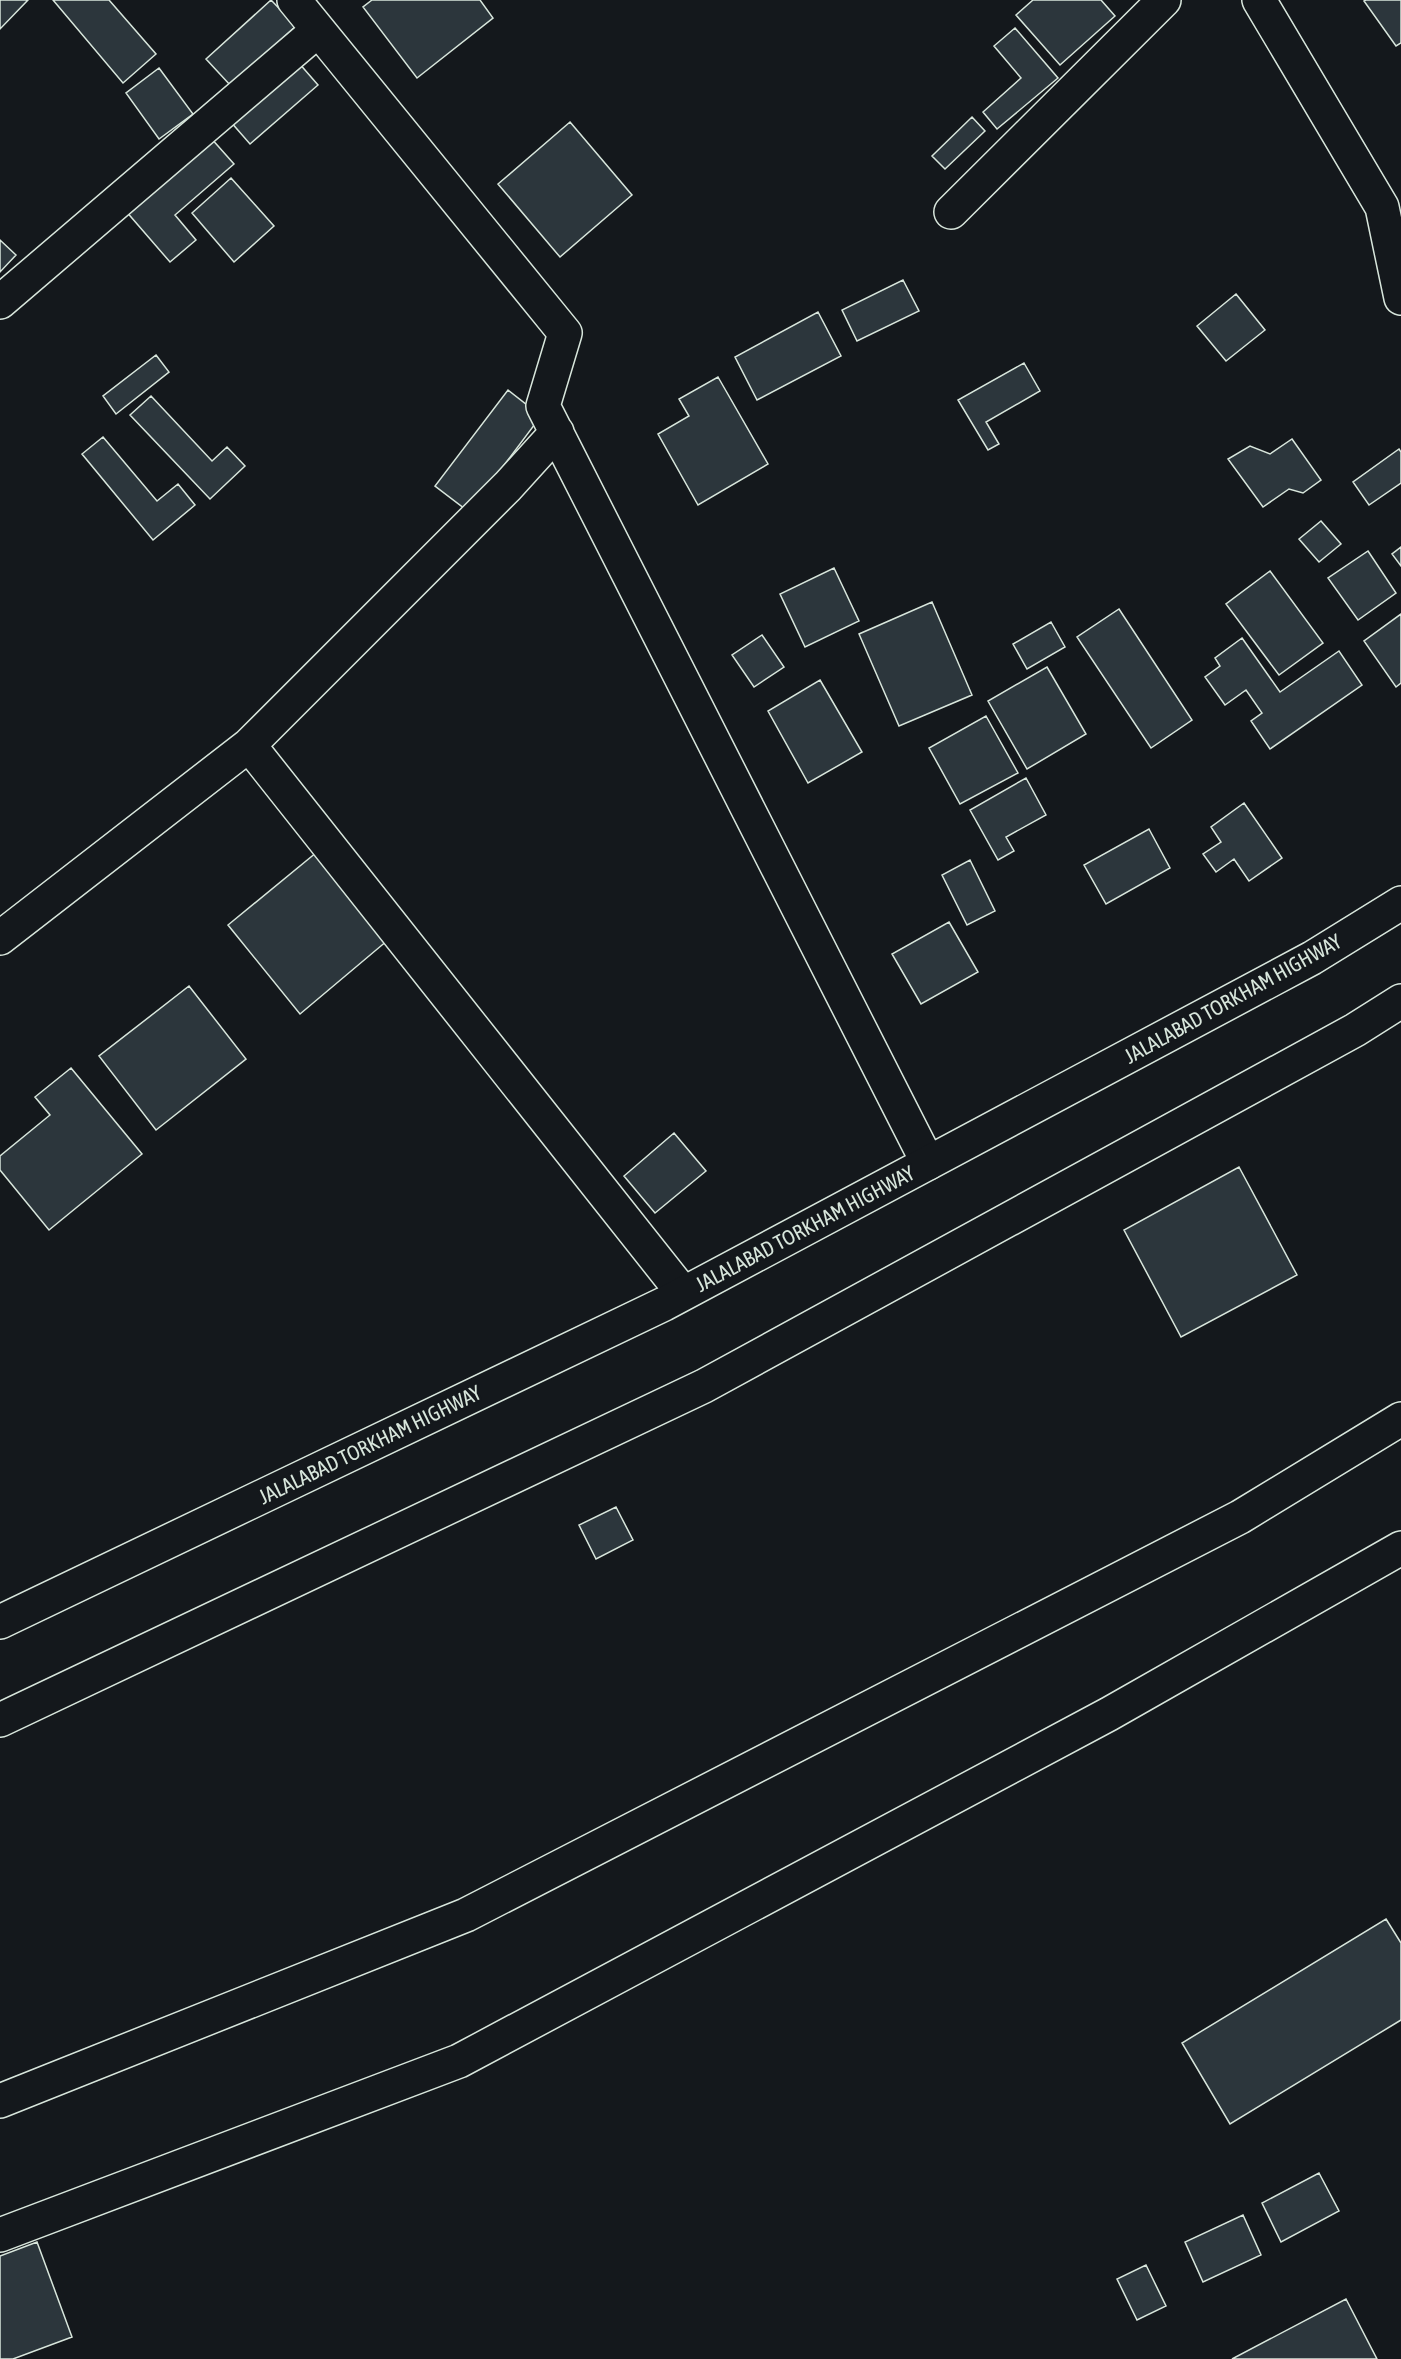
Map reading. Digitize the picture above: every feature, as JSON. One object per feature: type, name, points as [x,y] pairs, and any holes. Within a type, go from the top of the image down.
[{"type":"main road","points":[[294,0],[565,333],[543,406],[928,1163]]},
{"type":"main road","points":[[951,212],[1164,0]]},
{"type":"main road","points":[[1259,0],[1382,207],[1401,297]]},
{"type":"main road","points":[[0,302],[317,31]]},
{"type":"main road","points":[[0,938],[249,745],[508,486],[556,432]]},
{"type":"main road","points":[[249,745],[683,1293]]},
{"type":"main road","name":"JALALABAD TORKHAM HIGHWAY","points":[[3,1616],[683,1293],[1312,958],[1401,903]]},
{"type":"main road","points":[[0,1720],[704,1386],[1355,1030],[1401,1001]]},
{"type":"main road","points":[[0,2101],[466,1915],[1240,1517],[1401,1419]]},
{"type":"main road","points":[[0,2235],[459,2061],[1109,1714],[1401,1548]]},
{"type":"building","points":[[0,0],[28,0],[0,29]]},
{"type":"building","points":[[53,0],[109,0],[156,54],[123,83]]},
{"type":"building","points":[[271,0],[296,26],[231,86],[206,59]]},
{"type":"building","points":[[372,0],[480,0],[493,18],[417,78],[363,7]]},
{"type":"building","points":[[1033,0],[1101,0],[1115,16],[1060,65],[1016,15]]},
{"type":"building","points":[[1401,0],[1401,43],[1396,46],[1364,1]]},
{"type":"building","points":[[1015,28],[1058,78],[997,129],[983,112],[1021,78],[994,46]]},
{"type":"building","points":[[298,62],[318,85],[250,144],[230,121]]},
{"type":"building","points":[[159,68],[193,114],[159,139],[126,93]]},
{"type":"building","points":[[972,117],[985,131],[945,169],[932,156]]},
{"type":"building","points":[[570,122],[632,195],[560,257],[498,184]]},
{"type":"building","points":[[210,137],[234,164],[175,215],[196,240],[170,262],[125,210]]},
{"type":"building","points":[[231,178],[274,226],[234,262],[192,213]]},
{"type":"building","points":[[0,240],[16,255],[0,272]]},
{"type":"building","points":[[903,280],[919,311],[857,341],[842,310]]},
{"type":"building","points":[[1236,294],[1265,330],[1226,361],[1197,326]]},
{"type":"building","points":[[818,312],[841,356],[757,400],[735,357]]},
{"type":"building","points":[[156,355],[169,372],[116,414],[103,396]]},
{"type":"building","points":[[1024,363],[1040,391],[986,422],[999,444],[988,450],[958,400]]},
{"type":"building","points":[[718,377],[768,464],[698,505],[658,434],[689,416],[679,399]]},
{"type":"building","points":[[508,390],[541,416],[469,512],[435,486]]},
{"type":"building","points":[[151,396],[212,461],[227,447],[245,466],[210,499],[130,415]]},
{"type":"building","points":[[103,437],[157,501],[178,484],[195,505],[153,540],[82,454]]},
{"type":"building","points":[[1292,439],[1321,480],[1303,493],[1289,489],[1263,507],[1228,459],[1250,446],[1270,454]]},
{"type":"building","points":[[1399,449],[1401,452],[1401,483],[1369,505],[1353,482]]},
{"type":"building","points":[[1321,521],[1341,544],[1319,562],[1299,539]]},
{"type":"building","points":[[1401,547],[1401,566],[1392,554]]},
{"type":"building","points":[[1368,551],[1396,593],[1358,620],[1328,578]]},
{"type":"building","points":[[834,568],[859,621],[805,647],[780,594]]},
{"type":"building","points":[[1270,571],[1323,643],[1279,675],[1226,604]]},
{"type":"building","points":[[932,602],[972,695],[899,726],[859,634]]},
{"type":"building","points":[[1119,609],[1192,720],[1151,748],[1077,637]]},
{"type":"building","points":[[1401,614],[1401,683],[1396,687],[1364,641]]},
{"type":"building","points":[[1051,622],[1065,647],[1027,669],[1013,644]]},
{"type":"building","points":[[762,635],[784,667],[754,687],[732,655]]},
{"type":"building","points":[[1242,638],[1280,692],[1339,651],[1362,685],[1270,749],[1251,721],[1262,713],[1246,690],[1225,705],[1205,677],[1220,666],[1215,658]]},
{"type":"building","points":[[1047,667],[1086,734],[1027,769],[988,701]]},
{"type":"building","points":[[820,680],[862,752],[808,783],[768,711]]},
{"type":"building","points":[[986,716],[1018,773],[960,804],[929,748]]},
{"type":"building","points":[[1026,778],[1046,815],[1006,837],[1014,851],[998,860],[970,810]]},
{"type":"building","points":[[1244,803],[1282,858],[1249,881],[1234,859],[1216,872],[1203,854],[1221,842],[1211,827]]},
{"type":"building","points":[[1149,829],[1170,868],[1106,904],[1084,865]]},
{"type":"building","points":[[317,852],[388,940],[300,1014],[228,925]]},
{"type":"building","points":[[970,860],[995,911],[967,925],[942,875]]},
{"type":"building","points":[[949,922],[978,972],[921,1004],[892,954]]},
{"type":"building","points":[[189,986],[246,1059],[156,1130],[99,1056]]},
{"type":"building","points":[[71,1068],[142,1154],[49,1230],[0,1170],[0,1156],[50,1115],[35,1097]]},
{"type":"building","points":[[674,1133],[706,1171],[655,1213],[624,1176]]},
{"type":"building","points":[[1239,1167],[1297,1275],[1181,1337],[1124,1230]]},
{"type":"building","points":[[616,1507],[633,1540],[596,1559],[579,1525]]},
{"type":"building","points":[[1386,1919],[1401,1943],[1401,2020],[1230,2124],[1182,2043]]},
{"type":"building","points":[[1319,2173],[1339,2211],[1281,2242],[1262,2203]]},
{"type":"building","points":[[1243,2215],[1261,2255],[1203,2282],[1185,2242]]},
{"type":"building","points":[[37,2242],[72,2337],[13,2359],[0,2359],[0,2256]]},
{"type":"building","points":[[1146,2265],[1166,2306],[1137,2320],[1117,2279]]},
{"type":"building","points":[[1346,2299],[1377,2359],[1232,2359]]}]
